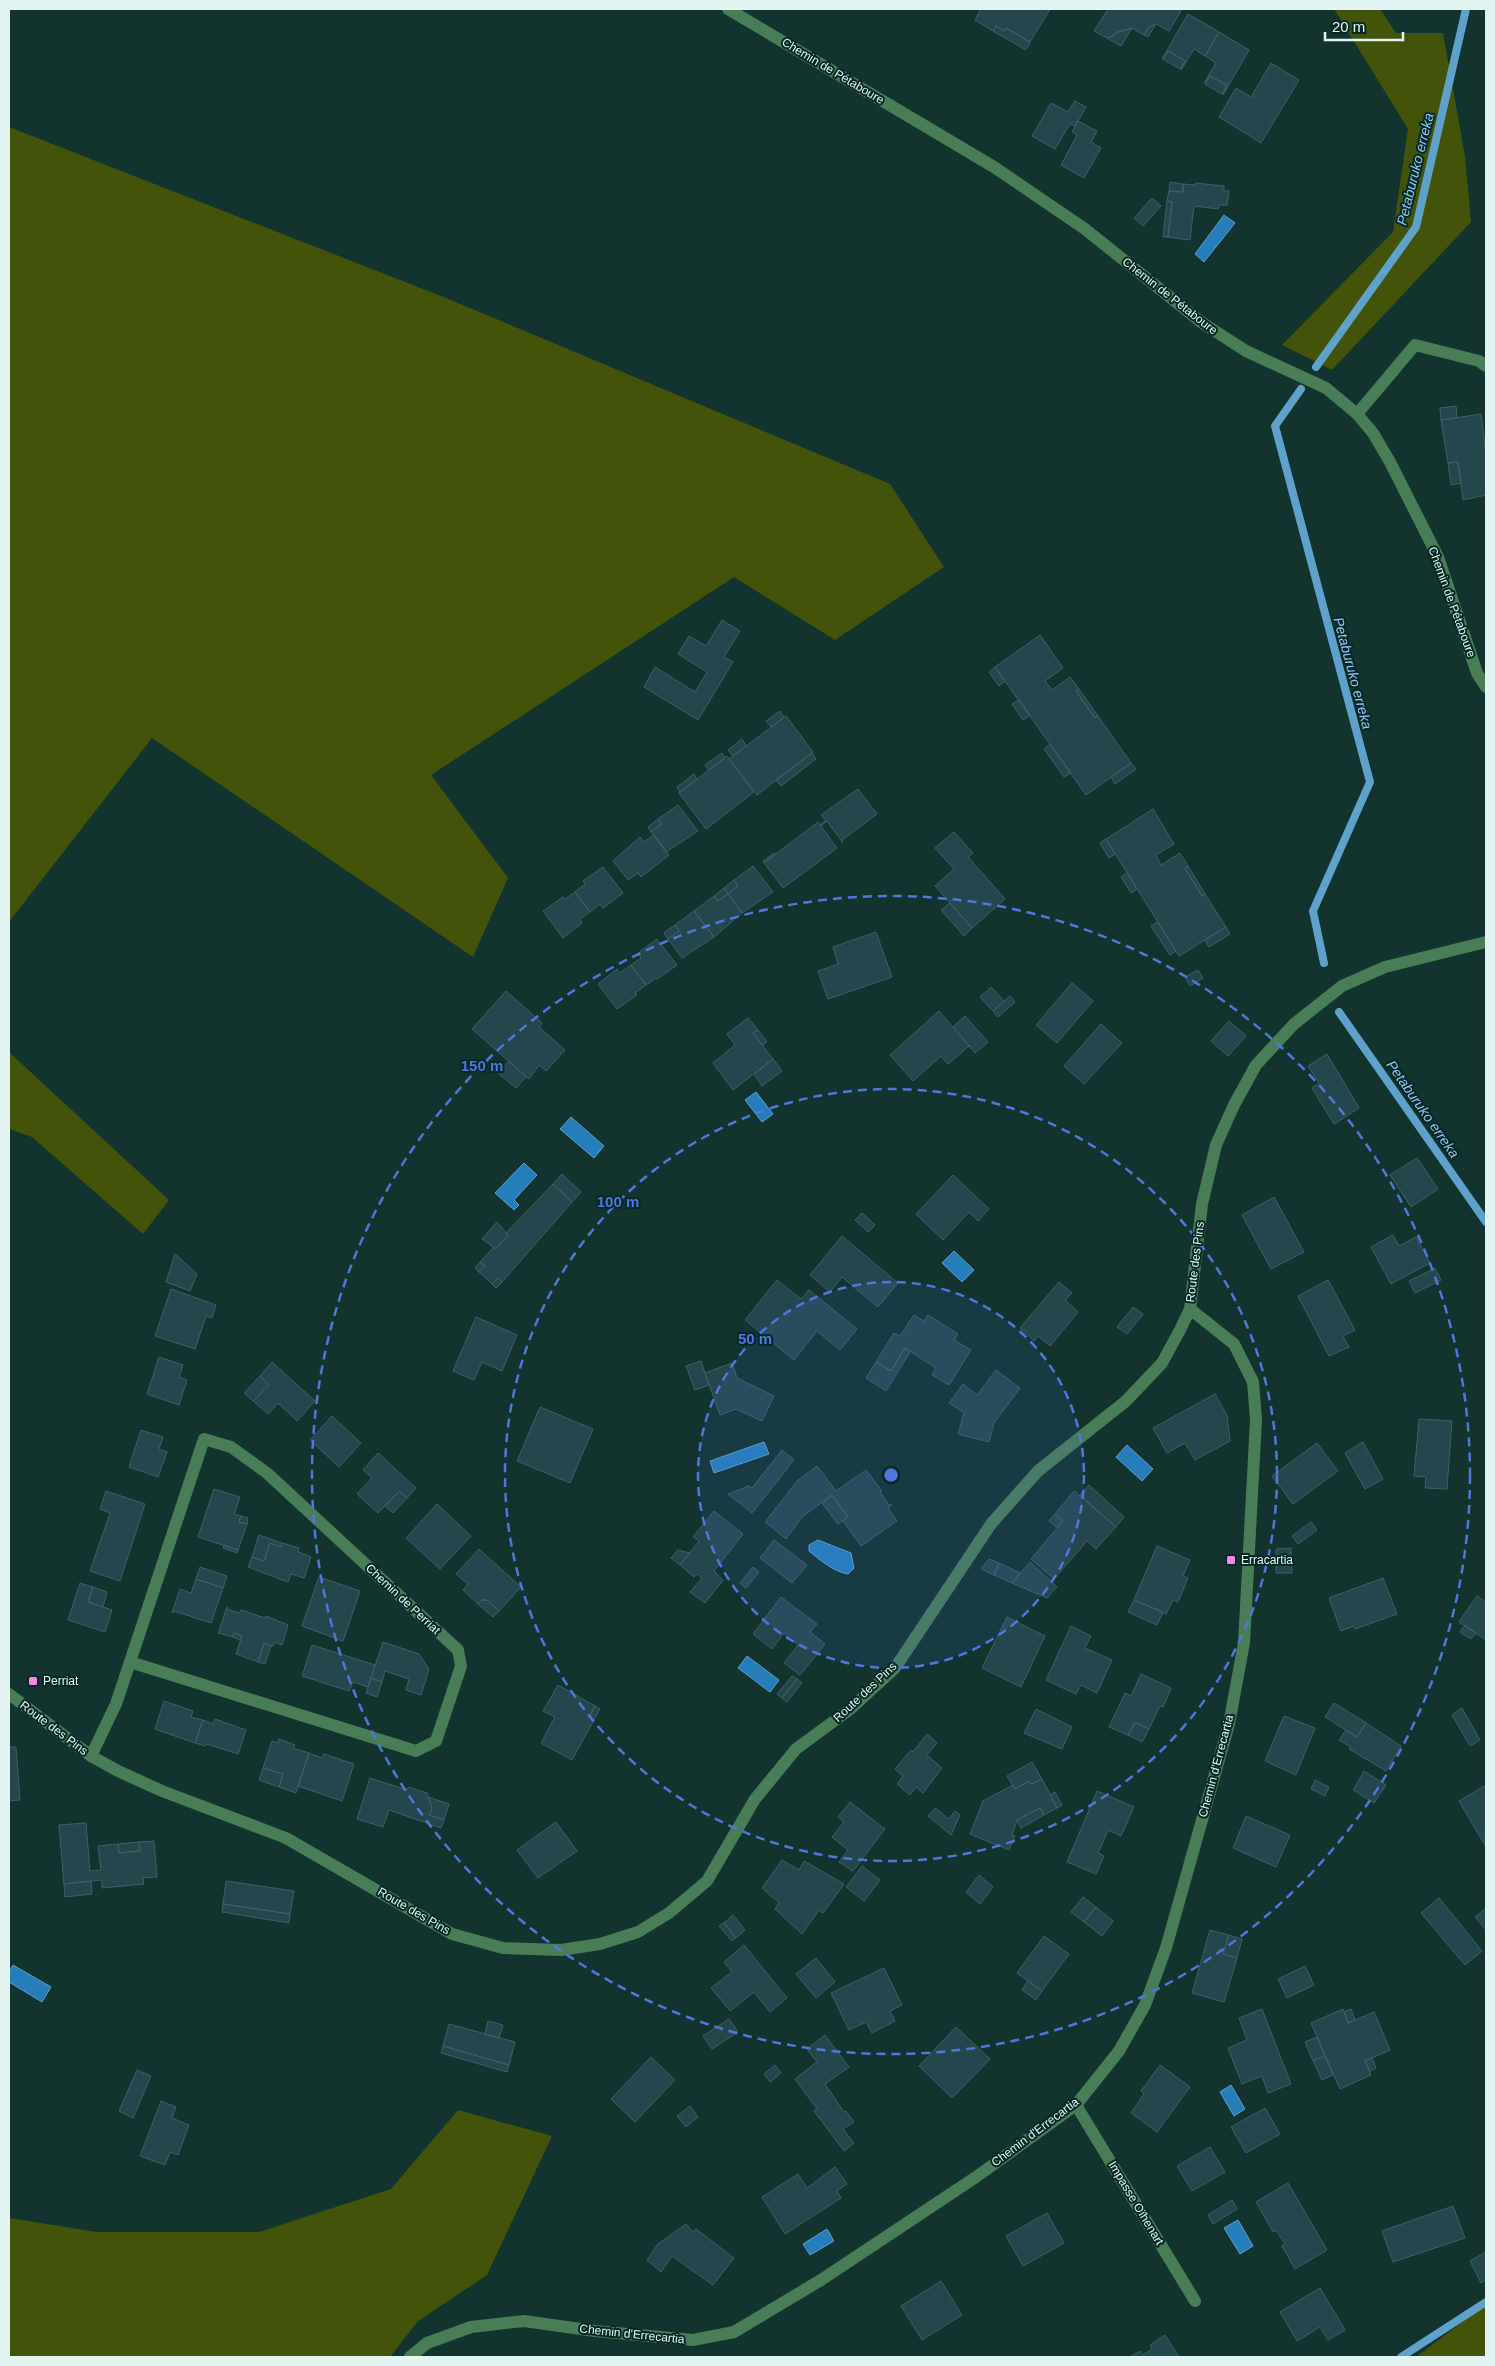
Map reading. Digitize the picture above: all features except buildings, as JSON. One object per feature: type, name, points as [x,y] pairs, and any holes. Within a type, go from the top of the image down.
[{"type":"street","name":"Chemin de Pétaboure","points":[[728,9],[994,168],[1085,229],[1201,322],[1246,351],[1326,388],[1357,414],[1373,433],[1390,462],[1438,556],[1477,673],[1486,687]]},
{"type":"street","points":[[1357,414],[1415,345],[1479,361],[1486,366]]},
{"type":"street","name":"Route des Pins","points":[[9,1694],[91,1756],[118,1772],[162,1791],[286,1838],[452,1934],[503,1948],[561,1950],[600,1944],[638,1932],[669,1913],[707,1881],[755,1799],[796,1749],[849,1710],[895,1668],[991,1524],[1038,1471],[1126,1401],[1162,1363],[1190,1309],[1202,1204],[1216,1145],[1234,1105],[1256,1065],[1294,1024],[1342,986],[1385,967],[1486,942]]},
{"type":"street","name":"Chemin d'Errecartia","points":[[410,2357],[427,2343],[471,2327],[524,2321],[595,2331],[694,2340],[734,2332],[821,2280],[976,2177],[1076,2104],[1119,2051],[1145,2005],[1166,1948],[1229,1724],[1244,1643],[1256,1420],[1253,1382],[1234,1344],[1190,1309]]},
{"type":"street","name":"Chemin de Perriat","points":[[91,1756],[116,1704],[204,1439],[231,1447],[267,1472],[458,1650],[461,1666],[436,1741],[416,1751],[130,1662]]},
{"type":"street","name":"Impasse Oïhenart","points":[[1076,2104],[1195,2301]]},
{"type":"green space","points":[[1334,9],[1380,9],[1396,33],[1443,33],[1465,156],[1471,222],[1332,370],[1282,345],[1393,232],[1408,129]]},
{"type":"green space","points":[[9,127],[446,298],[890,484],[944,567],[835,640],[734,577],[431,775],[508,878],[473,957],[152,738],[9,922]]},
{"type":"green space","points":[[9,1052],[169,1200],[143,1234],[32,1137],[9,1129]]},
{"type":"green space","points":[[458,2110],[552,2136],[487,2275],[418,2321],[390,2357],[9,2357],[9,2218],[97,2232],[259,2232],[391,2189]]},
{"type":"green space","points":[[1486,2304],[1486,2357],[1416,2357]]},
{"type":"water","points":[[1224,215],[1235,223],[1204,262],[1195,254]]},
{"type":"water","points":[[756,1092],[773,1114],[762,1122],[745,1100]]},
{"type":"water","points":[[571,1117],[604,1146],[594,1158],[560,1129]]},
{"type":"water","points":[[524,1163],[537,1175],[514,1200],[519,1205],[514,1210],[495,1193]]},
{"type":"water","points":[[954,1251],[974,1270],[962,1282],[942,1263]]},
{"type":"water","points":[[764,1442],[769,1454],[714,1473],[710,1461]]},
{"type":"water","points":[[1127,1445],[1153,1469],[1142,1481],[1116,1457]]},
{"type":"water","points":[[818,1540],[851,1553],[854,1568],[848,1574],[843,1573],[832,1568],[809,1551],[809,1545]]},
{"type":"water","points":[[747,1656],[779,1680],[770,1692],[738,1668]]},
{"type":"water","points":[[13,1965],[51,1987],[42,2002],[9,1982],[9,1972]]},
{"type":"water","points":[[1231,2085],[1245,2109],[1234,2116],[1220,2092]]},
{"type":"water","points":[[1238,2220],[1253,2246],[1240,2254],[1224,2228]]},
{"type":"water","points":[[827,2229],[834,2241],[810,2255],[803,2244]]},
{"type":"waterway","name":"Petaburuko erreka","points":[[1316,367],[1416,227],[1466,9]]},
{"type":"waterway","name":"Petaburuko erreka","points":[[1301,389],[1275,426],[1370,782],[1313,911],[1324,963]]},
{"type":"waterway","name":"Petaburuko erreka","points":[[1339,1012],[1486,1222]]},
{"type":"waterway","points":[[1401,2357],[1486,2302]]},
{"type":"place","name":"Erracartia","points":[[1231,1560]]},
{"type":"place","name":"Perriat","points":[[33,1681]]}]
